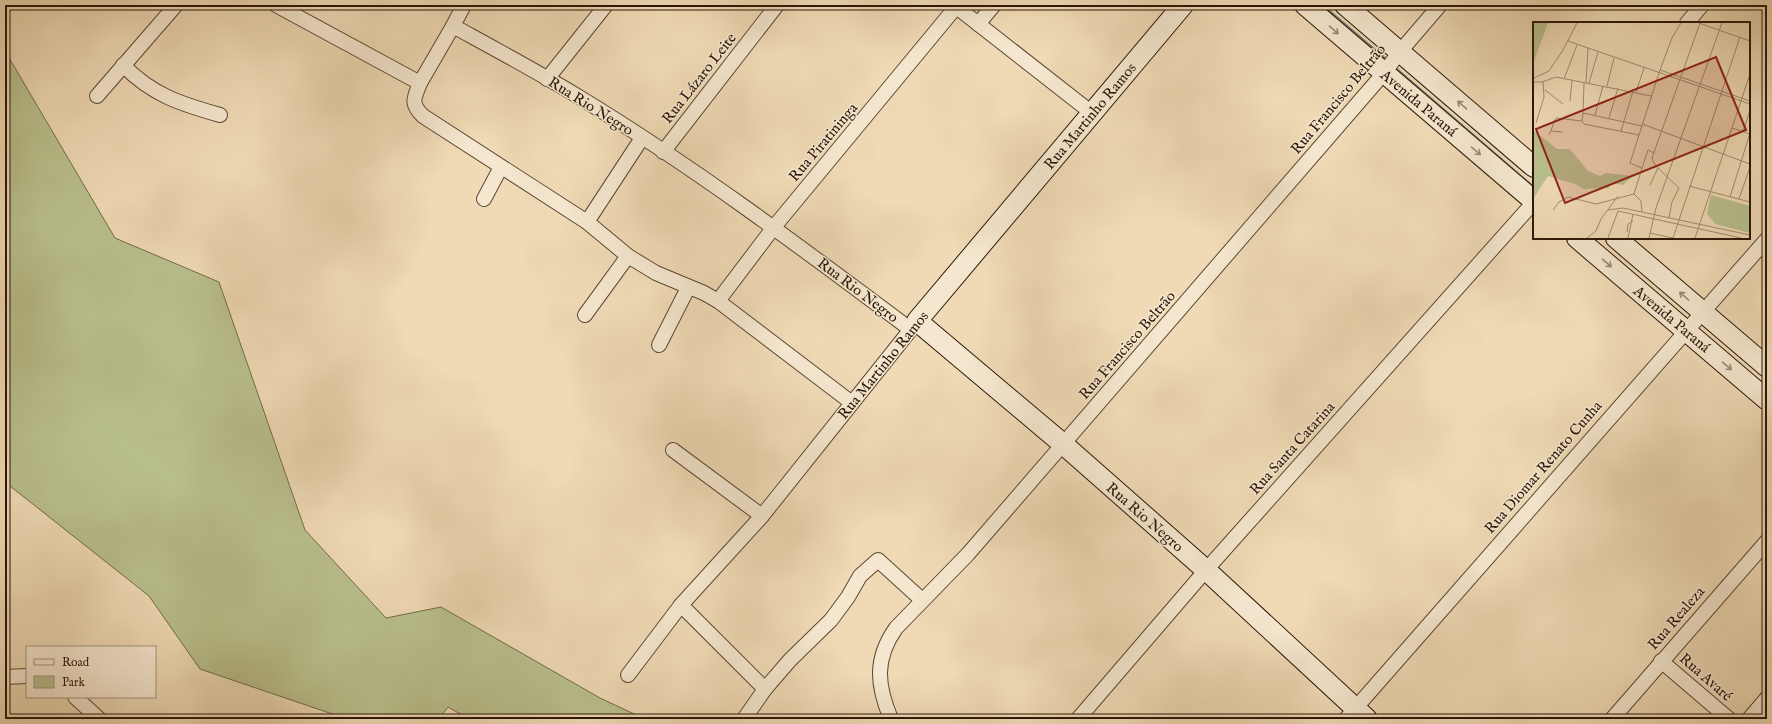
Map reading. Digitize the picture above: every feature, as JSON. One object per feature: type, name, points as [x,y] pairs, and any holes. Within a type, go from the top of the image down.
[{"type":"street","points":[[97,96],[176,5]]},
{"type":"street","points":[[276,5],[420,83]]},
{"type":"street","points":[[464,5],[420,83],[413,102],[415,109],[423,116],[587,222],[628,256],[656,273],[688,288],[704,293],[718,301],[852,403]]},
{"type":"street","points":[[547,78],[606,5]]},
{"type":"street","name":"Rua Lázaro Leite","points":[[663,152],[777,5]]},
{"type":"street","points":[[978,24],[994,5]]},
{"type":"street","name":"Rua Martinho Ramos","points":[[628,675],[681,605],[762,516],[914,325],[1184,5]]},
{"type":"street","name":"Avenida Paraná","points":[[1305,5],[1393,61],[1533,166]]},
{"type":"street","name":"Avenida Paraná","points":[[1345,5],[1393,61],[1533,200]]},
{"type":"street","name":"Rua Francisco Beltrão","points":[[891,719],[881,691],[879,679],[884,648],[888,638],[922,600],[968,554],[1440,5]]},
{"type":"street","points":[[1688,22],[1702,5]]},
{"type":"street","points":[[955,6],[1092,113]]},
{"type":"street","name":"Rua Piratininga","points":[[718,301],[774,227],[955,6]]},
{"type":"street","name":"Rua Rio Negro","points":[[452,26],[547,78],[642,138],[774,227],[914,325],[1063,444],[1206,570],[1356,716]]},
{"type":"street","points":[[124,65],[144,85],[158,93],[174,101],[220,115]]},
{"type":"street","points":[[587,222],[642,138]]},
{"type":"street","points":[[484,200],[501,167]]},
{"type":"street","name":"Rua Santa Catarina","points":[[1078,719],[1206,570],[1533,202]]},
{"type":"street","name":"Avenida Paraná","points":[[1578,239],[1688,329],[1767,400]]},
{"type":"street","name":"Avenida Paraná","points":[[1617,239],[1767,368]]},
{"type":"street","name":"Rua Diomar Renato Cunha","points":[[1356,716],[1767,239]]},
{"type":"street","points":[[585,315],[628,256]]},
{"type":"street","points":[[659,346],[688,288]]},
{"type":"street","points":[[673,450],[762,516]]},
{"type":"street","name":"Rua Realeza","points":[[1612,719],[1767,541]]},
{"type":"street","points":[[744,719],[765,689],[790,660],[831,620],[848,597],[860,576],[878,560],[922,600]]},
{"type":"street","points":[[681,605],[765,689]]},
{"type":"street","name":"Rua Avaré","points":[[1661,661],[1729,719]]},
{"type":"street","points":[[5,678],[26,676]]},
{"type":"street","points":[[76,698],[99,719]]},
{"type":"street","points":[[1749,719],[1767,698]]},
{"type":"green space","points":[[5,51],[115,238],[219,282],[305,530],[386,618],[441,607],[600,698],[645,719],[469,719],[448,707],[439,719],[347,719],[200,669],[149,596],[5,482]]},
{"type":"waterway","points":[[1321,5],[1388,62]]},
{"type":"waterway","points":[[1393,67],[1530,185]]}]
